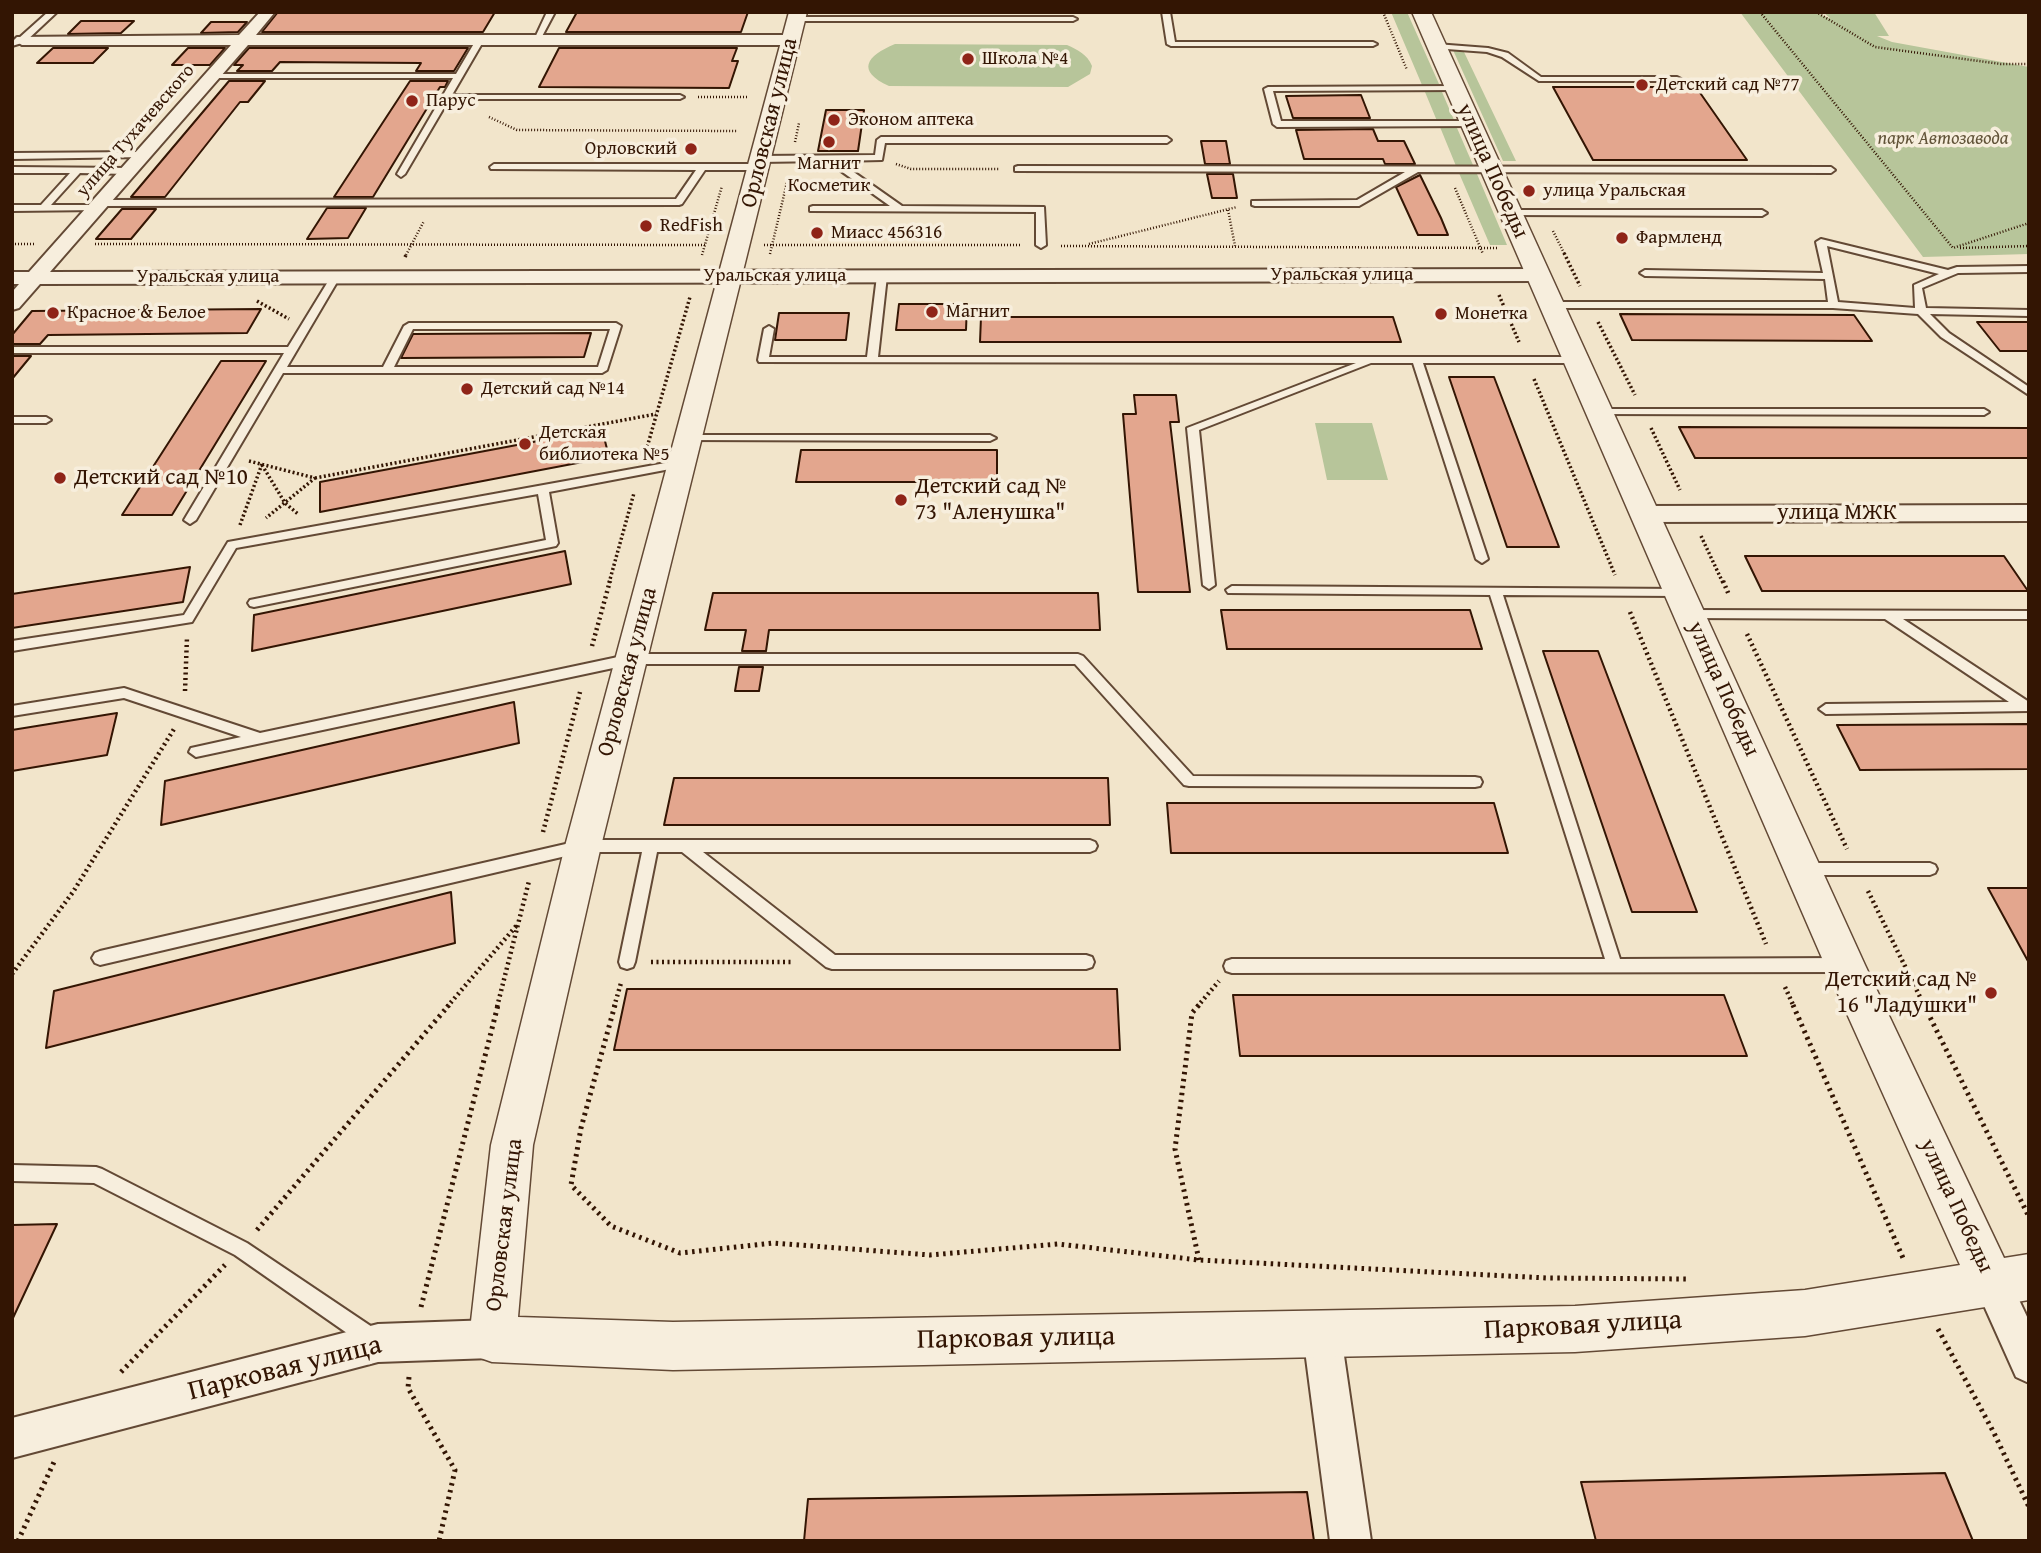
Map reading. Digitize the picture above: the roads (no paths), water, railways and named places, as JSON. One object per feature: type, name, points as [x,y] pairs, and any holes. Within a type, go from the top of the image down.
[{"type":"street","name":"улица Тухачевского","points":[[12,304],[268,12]]},
{"type":"street","name":"улица Победы","points":[[1421,12],[1845,965],[2010,1279],[2029,1364]]},
{"type":"street","points":[[17,42],[536,40],[795,24]]},
{"type":"street","name":"Орловская улица","points":[[492,1339],[512,1145],[583,846],[738,245],[770,161],[795,24]]},
{"type":"street","name":"Уральская улица","points":[[12,278],[1491,275],[1532,261]]},
{"type":"street","name":"улица МЖК","points":[[1645,514],[2029,513]]},
{"type":"street","name":"Парковая улица","points":[[12,1438],[378,1343],[492,1339],[673,1346],[1588,1328],[1805,1313],[2010,1279]]},
{"type":"street","points":[[1322,1335],[1351,1541]]},
{"type":"lane","points":[[17,42],[53,12]]},
{"type":"lane","points":[[536,40],[551,12]]},
{"type":"lane","points":[[1166,12],[1171,44],[1373,44]]},
{"type":"lane","points":[[795,24],[1073,19]]},
{"type":"lane","points":[[401,174],[480,40]]},
{"type":"lane","points":[[1436,46],[1488,50],[1504,55],[1539,79],[1677,79]]},
{"type":"lane","points":[[212,76],[459,76]]},
{"type":"lane","points":[[1455,88],[1268,89],[1277,124],[1471,124]]},
{"type":"lane","points":[[447,97],[680,97]]},
{"type":"lane","points":[[494,167],[702,167],[828,158],[879,158],[881,141],[1167,140]]},
{"type":"lane","points":[[12,156],[142,155]]},
{"type":"lane","points":[[828,158],[900,209]]},
{"type":"lane","points":[[12,208],[98,205],[679,202],[702,167]]},
{"type":"lane","points":[[1018,169],[1831,170]]},
{"type":"lane","points":[[12,170],[129,171]]},
{"type":"lane","points":[[1255,203],[1359,203],[1416,170]]},
{"type":"lane","points":[[43,208],[77,171]]},
{"type":"lane","points":[[813,209],[1041,209],[1041,245]]},
{"type":"lane","points":[[1511,213],[1762,213]]},
{"type":"lane","points":[[1833,305],[1821,242],[1946,273]]},
{"type":"lane","points":[[2029,269],[1957,270],[1917,287],[1921,311],[1945,335],[2029,392]]},
{"type":"lane","points":[[1644,273],[1829,276]]},
{"type":"lane","points":[[872,360],[882,276]]},
{"type":"lane","points":[[190,520],[335,277]]},
{"type":"lane","points":[[1551,305],[1833,305],[1921,311],[2029,313]]},
{"type":"lane","points":[[279,370],[387,370],[602,370],[616,326],[409,326],[387,370]]},
{"type":"lane","points":[[769,329],[763,360],[1576,360]]},
{"type":"lane","points":[[12,350],[292,350]]},
{"type":"lane","points":[[1209,585],[1192,428],[1374,360]]},
{"type":"lane","points":[[1417,360],[1482,559]]},
{"type":"lane","points":[[1599,412],[1984,412]]},
{"type":"lane","points":[[12,420],[46,420]]},
{"type":"lane","points":[[12,646],[188,619],[232,545],[543,489],[685,451],[990,438]]},
{"type":"lane","points":[[254,603],[552,542],[543,489]]},
{"type":"lane","points":[[1232,590],[1622,592],[1684,603],[1887,615],[2029,615]]},
{"type":"lane","points":[[1495,591],[1615,965]]},
{"type":"lane","points":[[1887,615],[2027,707]]},
{"type":"lane","points":[[196,752],[632,659],[1078,659],[1189,782],[1475,782]]},
{"type":"lane","points":[[12,711],[124,693],[260,738]]},
{"type":"lane","points":[[1826,709],[2027,707]]},
{"type":"lane","points":[[100,958],[583,846],[1090,846]]},
{"type":"lane","points":[[627,962],[650,846]]},
{"type":"lane","points":[[685,846],[832,962],[1086,962]]},
{"type":"lane","points":[[1803,869],[1930,869]]},
{"type":"lane","points":[[1232,966],[1845,965]]},
{"type":"lane","points":[[12,1173],[96,1175],[241,1249],[378,1343]]},
{"type":"place","name":"Школа №4","points":[[968,59]]},
{"type":"place","name":"Детский сад №77","points":[[1642,85]]},
{"type":"place","name":"Парус","points":[[412,101]]},
{"type":"place","name":"Эконом аптека","points":[[834,120]]},
{"type":"place","name":"Магнит Косметик","points":[[829,142]]},
{"type":"place","name":"Орловский","points":[[691,149]]},
{"type":"place","name":"улица Уральская","points":[[1529,191]]},
{"type":"place","name":"RedFish","points":[[646,226]]},
{"type":"place","name":"Миасс 456316","points":[[817,233]]},
{"type":"place","name":"Фармленд","points":[[1622,238]]},
{"type":"place","name":"Магнит","points":[[932,312]]},
{"type":"place","name":"Красное & Белое","points":[[53,313]]},
{"type":"place","name":"Монетка","points":[[1441,314]]},
{"type":"place","name":"Детский сад №14","points":[[467,389]]},
{"type":"place","name":"Детская библиотека №5","points":[[525,444]]},
{"type":"place","name":"Детский сад №10","points":[[60,478]]},
{"type":"place","name":"Детский сад № 73 \"Аленушка\"","points":[[901,500]]},
{"type":"place","name":"Детский сад № 16 \"Ладушки\"","points":[[1991,993]]},
{"type":"park label","name":"парк Автозавода","points":[[1943,139]]}]
